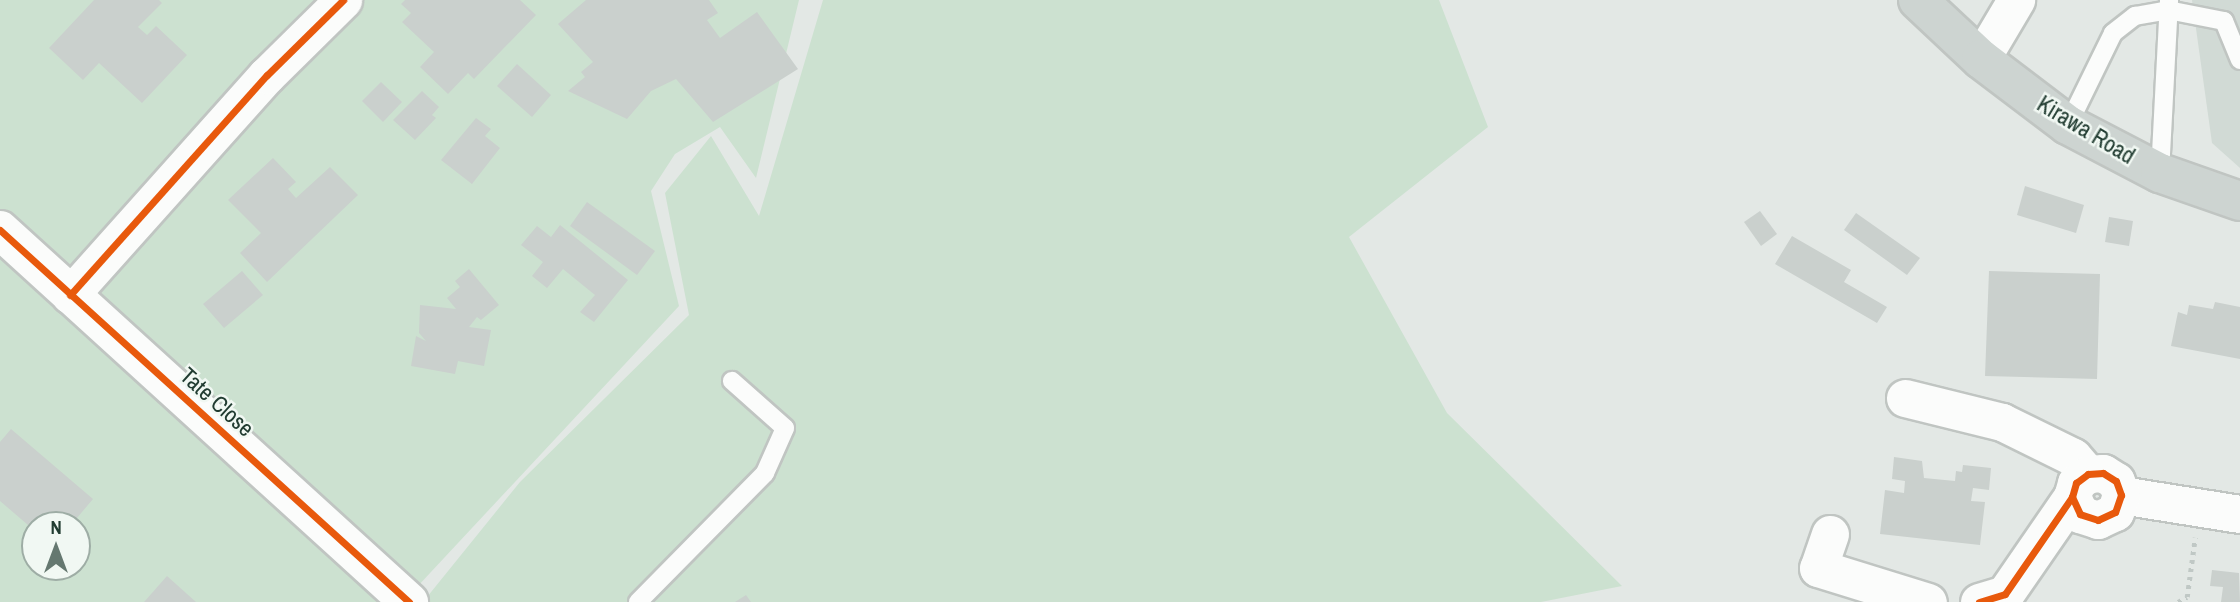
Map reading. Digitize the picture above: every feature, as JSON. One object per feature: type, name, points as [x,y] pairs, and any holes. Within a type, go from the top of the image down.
[{"type":"main road","name":"Kirawa Road","points":[[1919,0],[1981,59],[2068,125],[2160,173],[2240,201]]},
{"type":"street","points":[[70,295],[267,75],[343,0]]},
{"type":"street","points":[[1981,59],[2016,0]]},
{"type":"street","name":"Tate Close","points":[[0,230],[409,602]]},
{"type":"street","points":[[1905,398],[2002,422],[2073,457],[2080,485],[2080,514],[2098,520],[2115,512],[2121,495],[2199,510],[2240,514]]},
{"type":"street","points":[[1979,602],[2005,594],[2080,485]]},
{"type":"street","points":[[1830,534],[1818,568],[1928,602]]},
{"type":"lane","points":[[2160,173],[2168,5]]},
{"type":"lane","points":[[2068,125],[2113,33],[2134,16],[2168,5],[2224,22],[2240,60]]},
{"type":"lane","points":[[638,602],[765,473],[785,428],[732,380]]},
{"type":"path","points":[[2178,602],[2187,597],[2199,510]]},
{"type":"shaded area","points":[[2192,0],[2240,0],[2240,168],[2212,143]]},
{"type":"green space","points":[[0,0],[799,0],[756,178],[720,127],[675,154],[651,191],[679,306],[403,602],[0,602]]},
{"type":"green space","points":[[823,0],[1439,0],[1488,127],[1349,237],[1447,413],[1622,586],[1541,602],[423,602],[520,482],[689,315],[665,193],[711,136],[759,216]]},
{"type":"building","points":[[94,0],[159,0],[162,3],[138,27],[147,35],[156,26],[187,55],[142,103],[99,63],[83,80],[49,48]]},
{"type":"building","points":[[405,0],[520,0],[536,15],[474,79],[468,73],[448,94],[420,67],[434,52],[402,22],[411,13],[401,4]]},
{"type":"building","points":[[586,0],[709,0],[718,13],[707,20],[720,38],[757,12],[798,69],[713,122],[676,79],[651,91],[627,119],[568,91],[585,77],[581,72],[593,62],[558,24]]},
{"type":"building","points":[[517,64],[551,95],[532,117],[497,86]]},
{"type":"building","points":[[381,82],[402,102],[383,122],[362,101]]},
{"type":"building","points":[[422,91],[439,107],[432,115],[436,118],[415,140],[393,120]]},
{"type":"building","points":[[476,118],[491,129],[485,136],[500,148],[472,184],[441,160]]},
{"type":"building","points":[[273,158],[296,182],[288,189],[296,198],[330,167],[358,195],[267,282],[240,253],[261,233],[228,200]]},
{"type":"building","points":[[2025,186],[2084,205],[2076,233],[2017,215]]},
{"type":"building","points":[[587,202],[655,251],[637,275],[570,226]]},
{"type":"building","points":[[1760,211],[1777,234],[1761,246],[1744,222]]},
{"type":"building","points":[[1856,213],[1920,258],[1907,275],[1844,230]]},
{"type":"building","points":[[2109,217],[2133,221],[2129,246],[2105,242]]},
{"type":"building","points":[[560,225],[628,280],[594,322],[580,312],[595,295],[563,269],[547,288],[532,276],[543,262],[521,245],[537,226],[551,237]]},
{"type":"building","points":[[1792,236],[1851,270],[1844,282],[1887,307],[1877,323],[1775,264]]},
{"type":"building","points":[[469,269],[499,305],[481,320],[477,317],[469,327],[491,330],[484,366],[458,361],[455,374],[411,366],[416,336],[426,341],[419,333],[420,305],[456,309],[447,298],[460,287],[455,281]]},
{"type":"building","points":[[242,271],[263,295],[224,328],[203,304]]},
{"type":"building","points":[[1989,271],[2100,274],[2097,379],[1985,376]]},
{"type":"building","points":[[2215,302],[2240,307],[2240,359],[2171,346],[2178,312],[2187,315],[2189,305],[2213,309]]},
{"type":"building","points":[[11,429],[93,499],[83,511],[21,511],[21,519],[0,501],[0,442]]},
{"type":"building","points":[[1894,457],[1922,461],[1924,478],[1955,481],[1956,471],[1962,472],[1963,465],[1991,468],[1989,490],[1973,488],[1971,501],[1985,502],[1980,545],[1880,534],[1885,490],[1904,493],[1905,481],[1892,479]]},
{"type":"building","points":[[2212,570],[2239,573],[2240,602],[2221,602],[2223,587],[2210,586]]},
{"type":"building","points":[[167,576],[196,602],[144,602]]},
{"type":"building","points":[[746,595],[751,602],[735,602]]},
{"type":"cycle path","points":[[70,295],[267,75],[343,0]]},
{"type":"cycle path","points":[[0,230],[409,602]]},
{"type":"cycle path","points":[[1979,602],[2005,594],[2072,497],[2076,483],[2088,474],[2103,473],[2116,481],[2121,495],[2115,512],[2098,520],[2080,514],[2072,497]]}]
